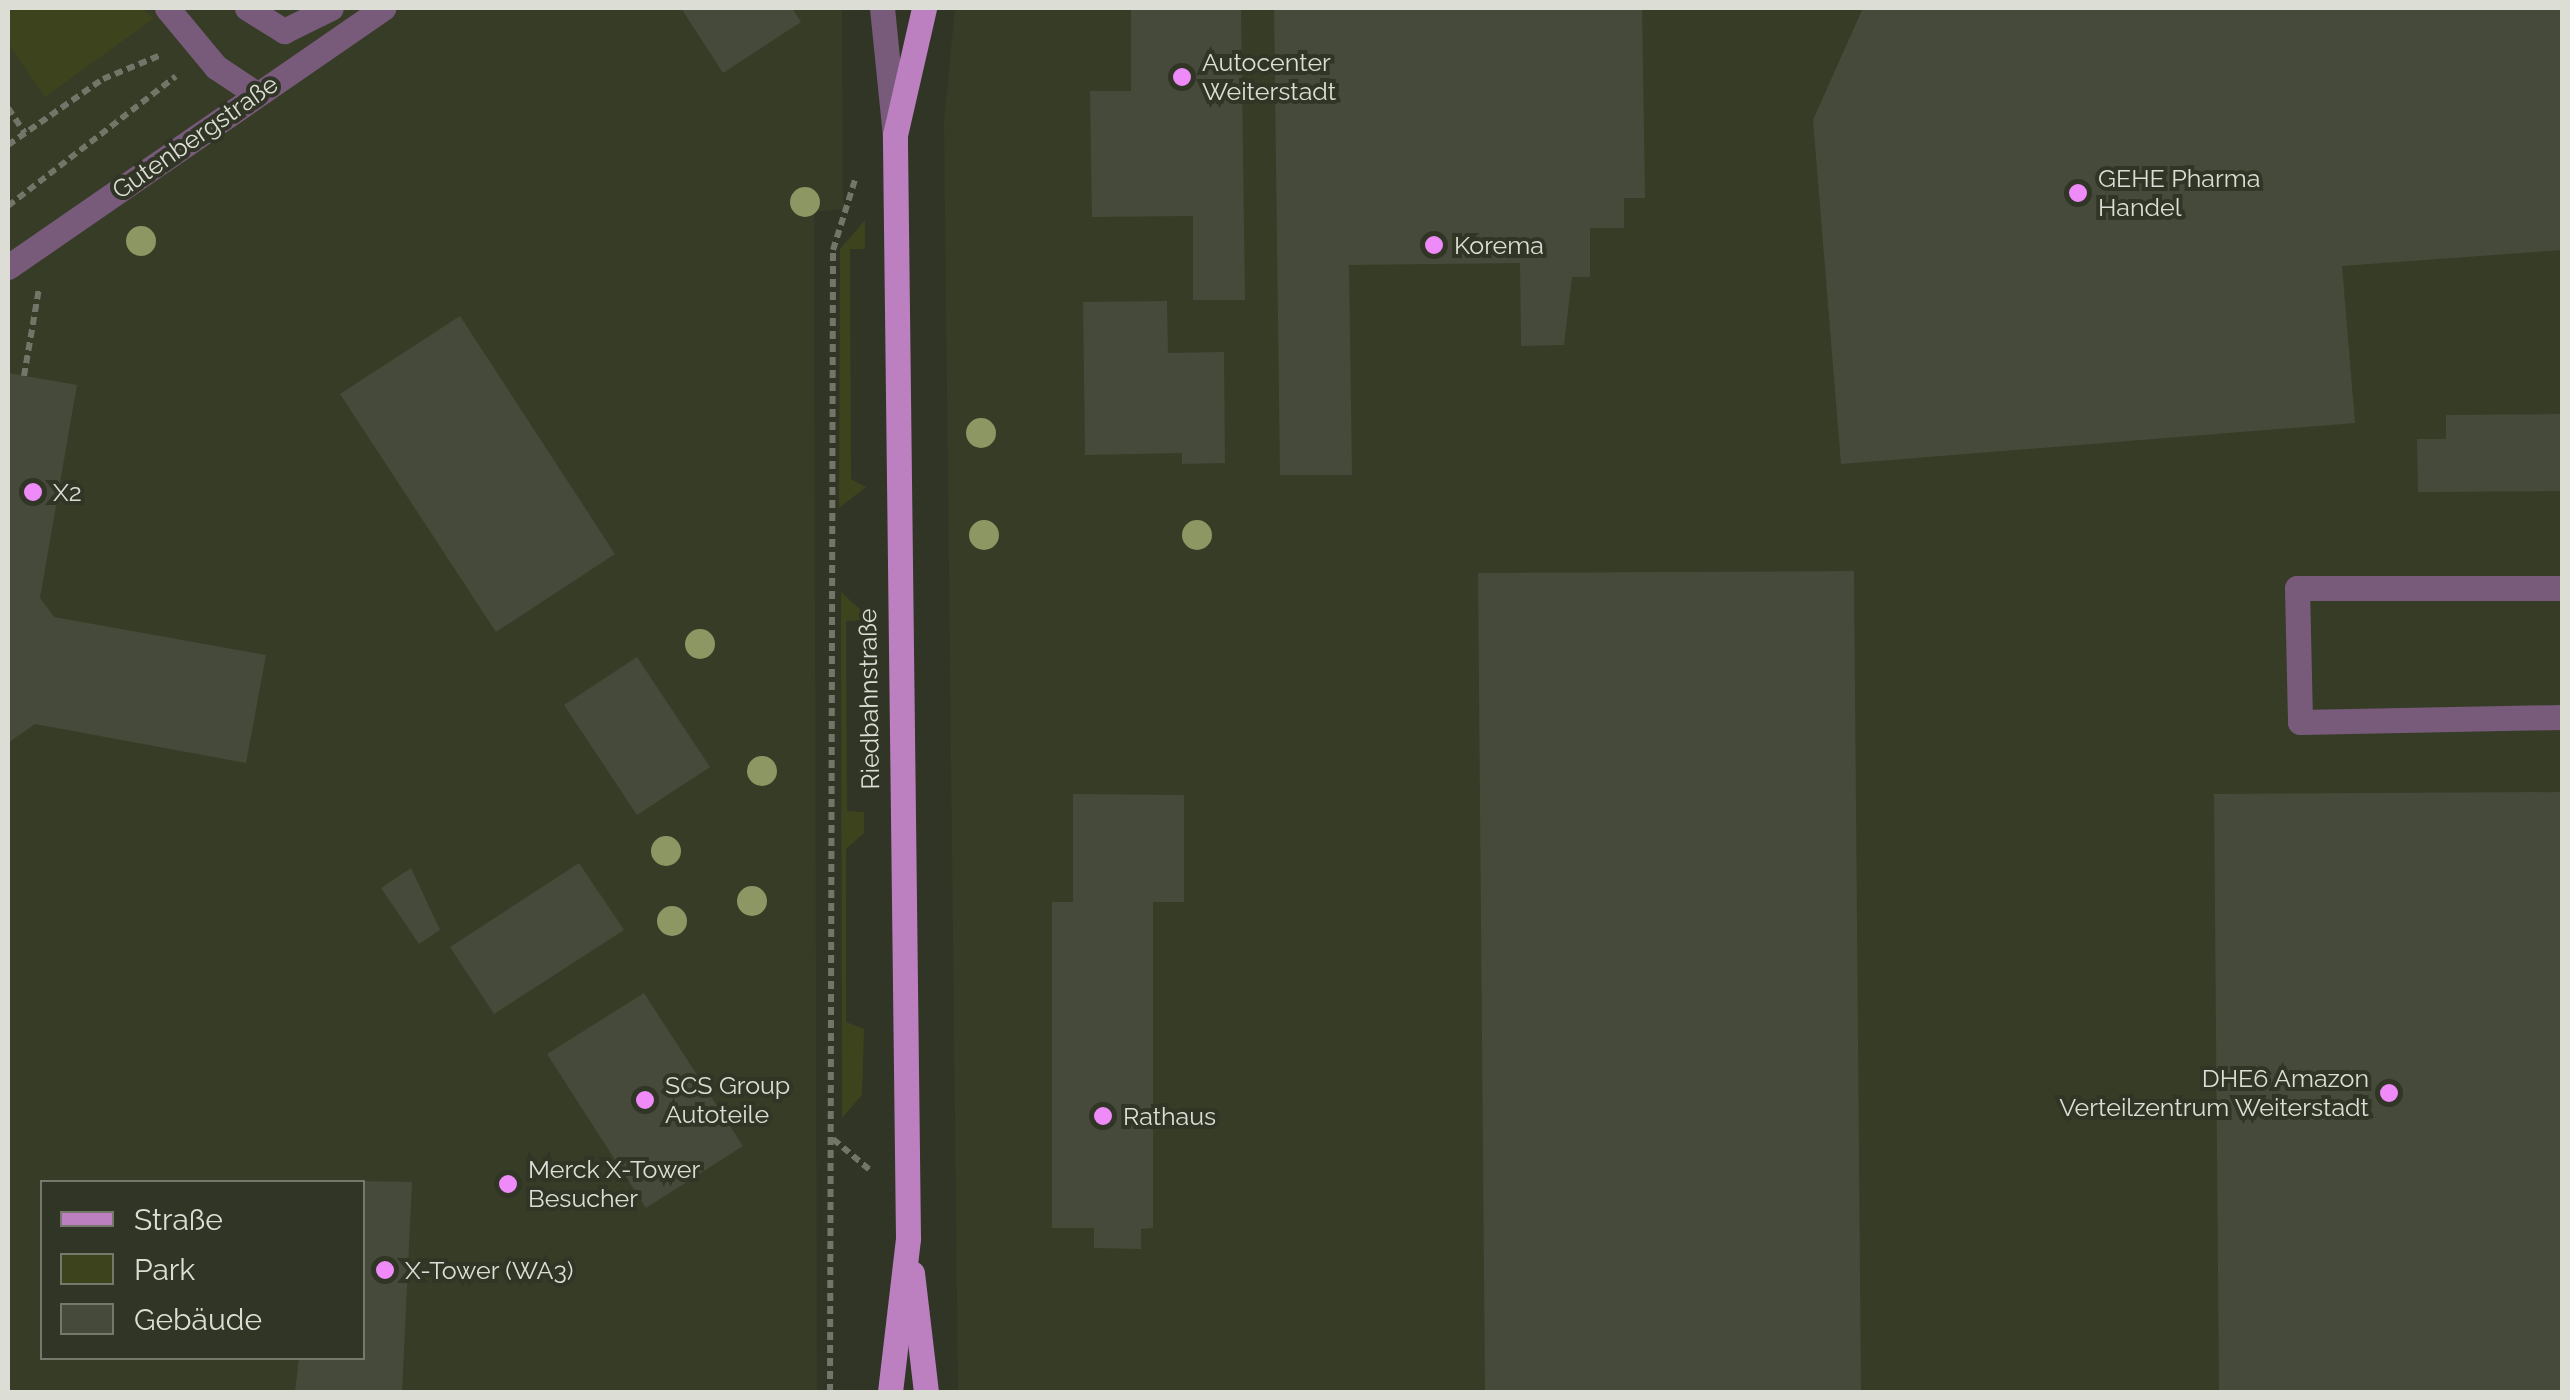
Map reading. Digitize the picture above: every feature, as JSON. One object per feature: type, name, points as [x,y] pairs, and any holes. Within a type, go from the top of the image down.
[{"type":"main road","name":"Riedbahnstraße","points":[[890,1392],[908,1238],[894,135],[924,8]]},
{"type":"main road","points":[[908,1238],[926,1392]]},
{"type":"street","points":[[168,8],[201,48],[255,93]]},
{"type":"street","points":[[247,8],[284,31],[330,8]]},
{"type":"street","name":"Gutenbergstraße","points":[[8,267],[255,93],[384,8]]},
{"type":"street","points":[[882,8],[894,135]]},
{"type":"street","points":[[2562,588],[2297,588],[2300,722],[2562,717]]},
{"type":"path","points":[[8,145],[130,64],[201,48]]},
{"type":"path","points":[[8,206],[147,106],[201,48]]},
{"type":"path","points":[[8,108],[25,133]]},
{"type":"path","points":[[830,1392],[833,250],[855,202]]},
{"type":"path","points":[[24,376],[48,238]]},
{"type":"shaded area","points":[[8,8],[842,8],[843,209],[814,212],[817,1392],[8,1392]]},
{"type":"shaded area","points":[[955,8],[2562,8],[2562,1392],[958,1392],[944,122]]},
{"type":"green space","points":[[8,8],[141,8],[154,18],[45,97],[8,43]]},
{"type":"green space","points":[[865,220],[865,249],[850,249],[851,479],[866,487],[839,508],[840,249]]},
{"type":"green space","points":[[841,592],[863,612],[864,620],[846,621],[847,811],[864,812],[864,833],[846,849],[846,1022],[864,1029],[862,1095],[842,1118]]},
{"type":"building","points":[[681,8],[792,8],[801,22],[723,73]]},
{"type":"building","points":[[1131,8],[1241,8],[1245,300],[1193,300],[1193,216],[1092,217],[1090,91],[1131,91]]},
{"type":"building","name":"Korema","points":[[1274,8],[1642,8],[1645,198],[1624,198],[1624,228],[1590,228],[1590,277],[1572,277],[1564,345],[1521,346],[1520,263],[1349,265],[1352,475],[1280,475]]},
{"type":"building","name":"GEHE Pharma Handel","points":[[1863,8],[2562,8],[2562,250],[2342,266],[2355,423],[1841,464],[1813,120]]},
{"type":"building","points":[[1167,301],[1168,353],[1224,352],[1225,463],[1182,464],[1182,453],[1085,455],[1083,302]]},
{"type":"building","points":[[460,316],[615,554],[496,632],[340,394]]},
{"type":"building","name":"X2","points":[[8,373],[77,385],[40,598],[54,617],[266,655],[246,763],[35,724],[8,743]]},
{"type":"building","points":[[2562,414],[2562,491],[2418,492],[2417,439],[2446,439],[2446,415]]},
{"type":"building","points":[[1854,571],[1861,1392],[1485,1392],[1478,573]]},
{"type":"building","points":[[637,657],[710,767],[637,815],[564,705]]},
{"type":"building","name":"DHE6 Amazon Verteilzentrum Weiterstadt","points":[[2562,792],[2562,1392],[2219,1392],[2214,794]]},
{"type":"building","name":"Rathaus","points":[[1073,794],[1184,795],[1184,902],[1153,902],[1153,1228],[1141,1229],[1141,1249],[1094,1248],[1094,1228],[1052,1228],[1052,902],[1073,902]]},
{"type":"building","points":[[579,863],[624,930],[494,1014],[450,947]]},
{"type":"building","points":[[411,868],[440,930],[419,944],[381,888]]},
{"type":"building","name":"SCS Group Autoteile","points":[[644,993],[743,1146],[646,1208],[547,1054]]},
{"type":"building","name":"X-Tower (WA3)","points":[[365,1181],[412,1182],[402,1392],[295,1392],[299,1360],[365,1360]]},
{"type":"place","name":"Autocenter Weiterstadt","points":[[1182,77]]},
{"type":"place","name":"GEHE Pharma Handel","points":[[2078,193]]},
{"type":"place","name":"Korema","points":[[1434,245]]},
{"type":"place","name":"X2","points":[[33,492]]},
{"type":"place","name":"DHE6 Amazon Verteilzentrum Weiterstadt","points":[[2389,1093]]},
{"type":"place","name":"SCS Group Autoteile","points":[[645,1100]]},
{"type":"place","name":"Rathaus","points":[[1103,1116]]},
{"type":"place","name":"Merck X-Tower Besucher","points":[[508,1184]]},
{"type":"place","name":"X-Tower (WA3)","points":[[385,1270]]}]
